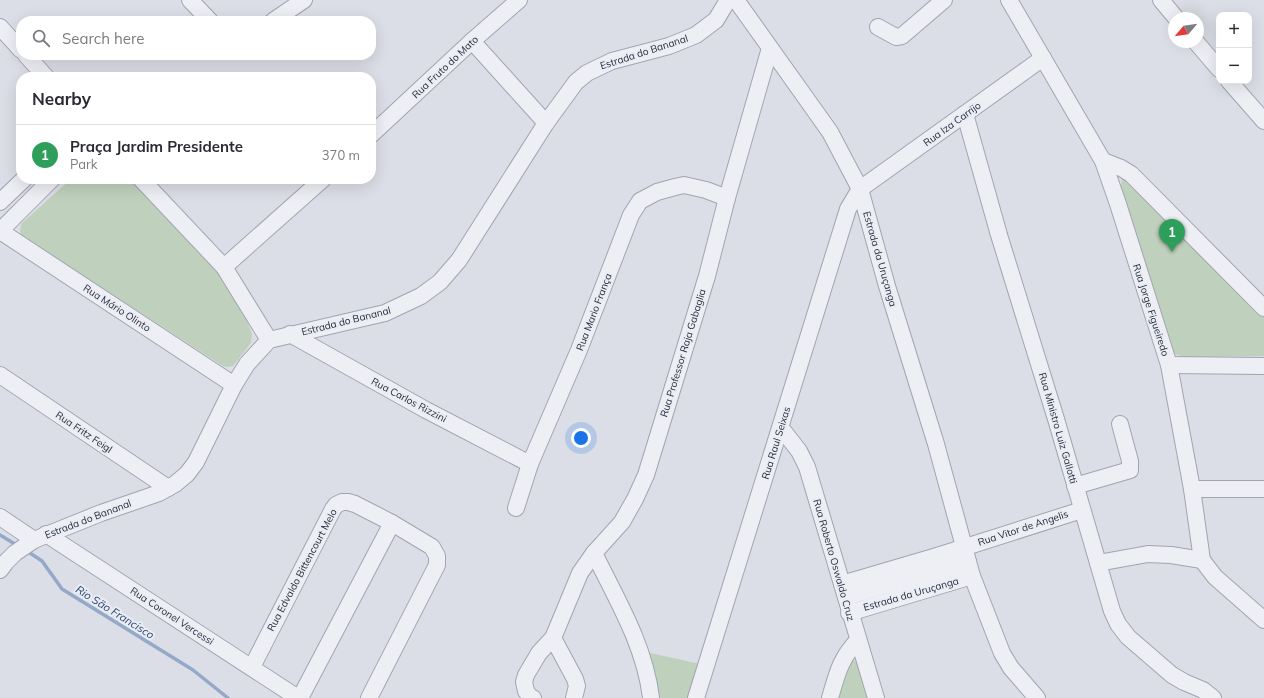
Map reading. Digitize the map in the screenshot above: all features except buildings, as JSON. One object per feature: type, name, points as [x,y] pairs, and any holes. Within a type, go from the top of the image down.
[{"type":"street","points":[[190,0],[205,16]]},
{"type":"street","points":[[280,16],[304,0]]},
{"type":"street","name":"Rua Fruto do Mato","points":[[376,130],[472,41],[519,0]]},
{"type":"street","name":"Estrada do Bananal","points":[[0,570],[15,553],[37,539],[101,513],[159,493],[188,474],[196,462],[234,385],[247,364],[269,340],[385,313],[420,296],[440,282],[459,260],[546,123],[576,82],[587,73],[612,60],[669,46],[686,40],[708,27],[716,20],[728,0]]},
{"type":"street","name":"Estrada da Uruçanga","points":[[736,0],[830,132],[860,189],[887,286],[936,444],[968,562],[1002,653],[1011,668],[1038,698]]},
{"type":"street","points":[[878,27],[896,37],[902,36],[944,0]]},
{"type":"street","name":"Rua Jorge Figueiredo","points":[[1009,0],[1102,161],[1118,204],[1169,364],[1192,489],[1202,560],[1214,577],[1261,615]]},
{"type":"street","points":[[1161,0],[1171,12]]},
{"type":"street","points":[[0,27],[16,45]]},
{"type":"street","points":[[472,41],[546,123]]},
{"type":"street","name":"Rua Professor Raja Gabaglia","points":[[533,698],[530,697],[526,691],[524,682],[526,675],[539,654],[553,638],[580,573],[594,553],[622,522],[636,499],[646,475],[707,276],[727,198],[770,48]]},
{"type":"street","points":[[1201,48],[1216,65]]},
{"type":"street","name":"Rua Iza Carrijo","points":[[860,189],[1043,58]]},
{"type":"street","points":[[31,60],[41,72]]},
{"type":"street","points":[[1232,84],[1264,121]]},
{"type":"street","name":"Rua Ministro Luiz Gallotti","points":[[965,114],[999,235],[1112,611],[1118,624],[1128,637],[1172,675],[1203,690],[1213,698]]},
{"type":"street","points":[[1102,161],[1121,168],[1131,174],[1264,308]]},
{"type":"street","points":[[0,202],[19,184]]},
{"type":"street","points":[[0,231],[47,184]]},
{"type":"street","points":[[146,184],[224,267],[269,340]]},
{"type":"street","points":[[224,267],[317,184]]},
{"type":"street","name":"Rua Mario França","points":[[516,508],[530,464],[579,350],[631,215],[640,201],[657,192],[684,185],[706,190],[727,198]]},
{"type":"street","name":"Rua Raul Seixas","points":[[696,698],[848,209],[860,189]]},
{"type":"street","name":"Rua Mário Olinto","points":[[0,231],[234,385]]},
{"type":"street","name":"Rua Carlos Rizzini","points":[[290,334],[426,410],[530,464]]},
{"type":"street","points":[[1169,364],[1264,366]]},
{"type":"street","name":"Rua Fritz Feigl","points":[[0,375],[168,488]]},
{"type":"street","points":[[1075,486],[1130,470],[1130,461],[1120,424]]},
{"type":"street","name":"Rua Roberto Oswaldo Cruz","points":[[781,428],[799,450],[807,467],[876,698]]},
{"type":"street","points":[[1192,489],[1264,489]]},
{"type":"street","name":"Rua Edvaldo Bittencourt Melo","points":[[252,667],[304,564],[336,505],[342,502],[348,502],[355,504],[392,523],[432,547],[437,556],[437,565],[368,698]]},
{"type":"street","name":"Rua Vitor de Angelis","points":[[968,562],[1082,510]]},
{"type":"street","name":"Rua Coronel Vercessi","points":[[0,517],[155,606],[299,698]]},
{"type":"street","points":[[299,698],[392,523]]},
{"type":"street","points":[[594,553],[634,634],[644,658],[651,698]]},
{"type":"street","points":[[1098,563],[1148,554],[1171,555],[1202,560]]},
{"type":"street","points":[[846,598],[968,562]]},
{"type":"street","name":"Estrada da Uruçanga","points":[[846,598],[968,562]]},
{"type":"street","points":[[553,638],[575,679],[577,686],[574,698]]},
{"type":"street","points":[[830,698],[840,665],[848,651],[858,640]]},
{"type":"green space","points":[[1122,178],[1132,178],[1264,312],[1264,356],[1184,357],[1175,354],[1164,331],[1121,188]]},
{"type":"green space","points":[[65,184],[137,184],[214,265],[245,316],[252,334],[251,343],[233,366],[223,366],[22,236],[20,232],[21,224]]},
{"type":"green space","points":[[650,653],[700,664],[688,698],[657,698]]},
{"type":"green space","points":[[852,659],[860,665],[870,698],[835,698]]},
{"type":"waterway","name":"Rio São Francisco","points":[[0,535],[18,546]]},
{"type":"waterway","name":"Rio São Francisco","points":[[27,551],[42,561],[62,589],[193,670],[228,698]]},
{"type":"place","name":"Praça Jardim Presidente","points":[[1172,252]]}]
